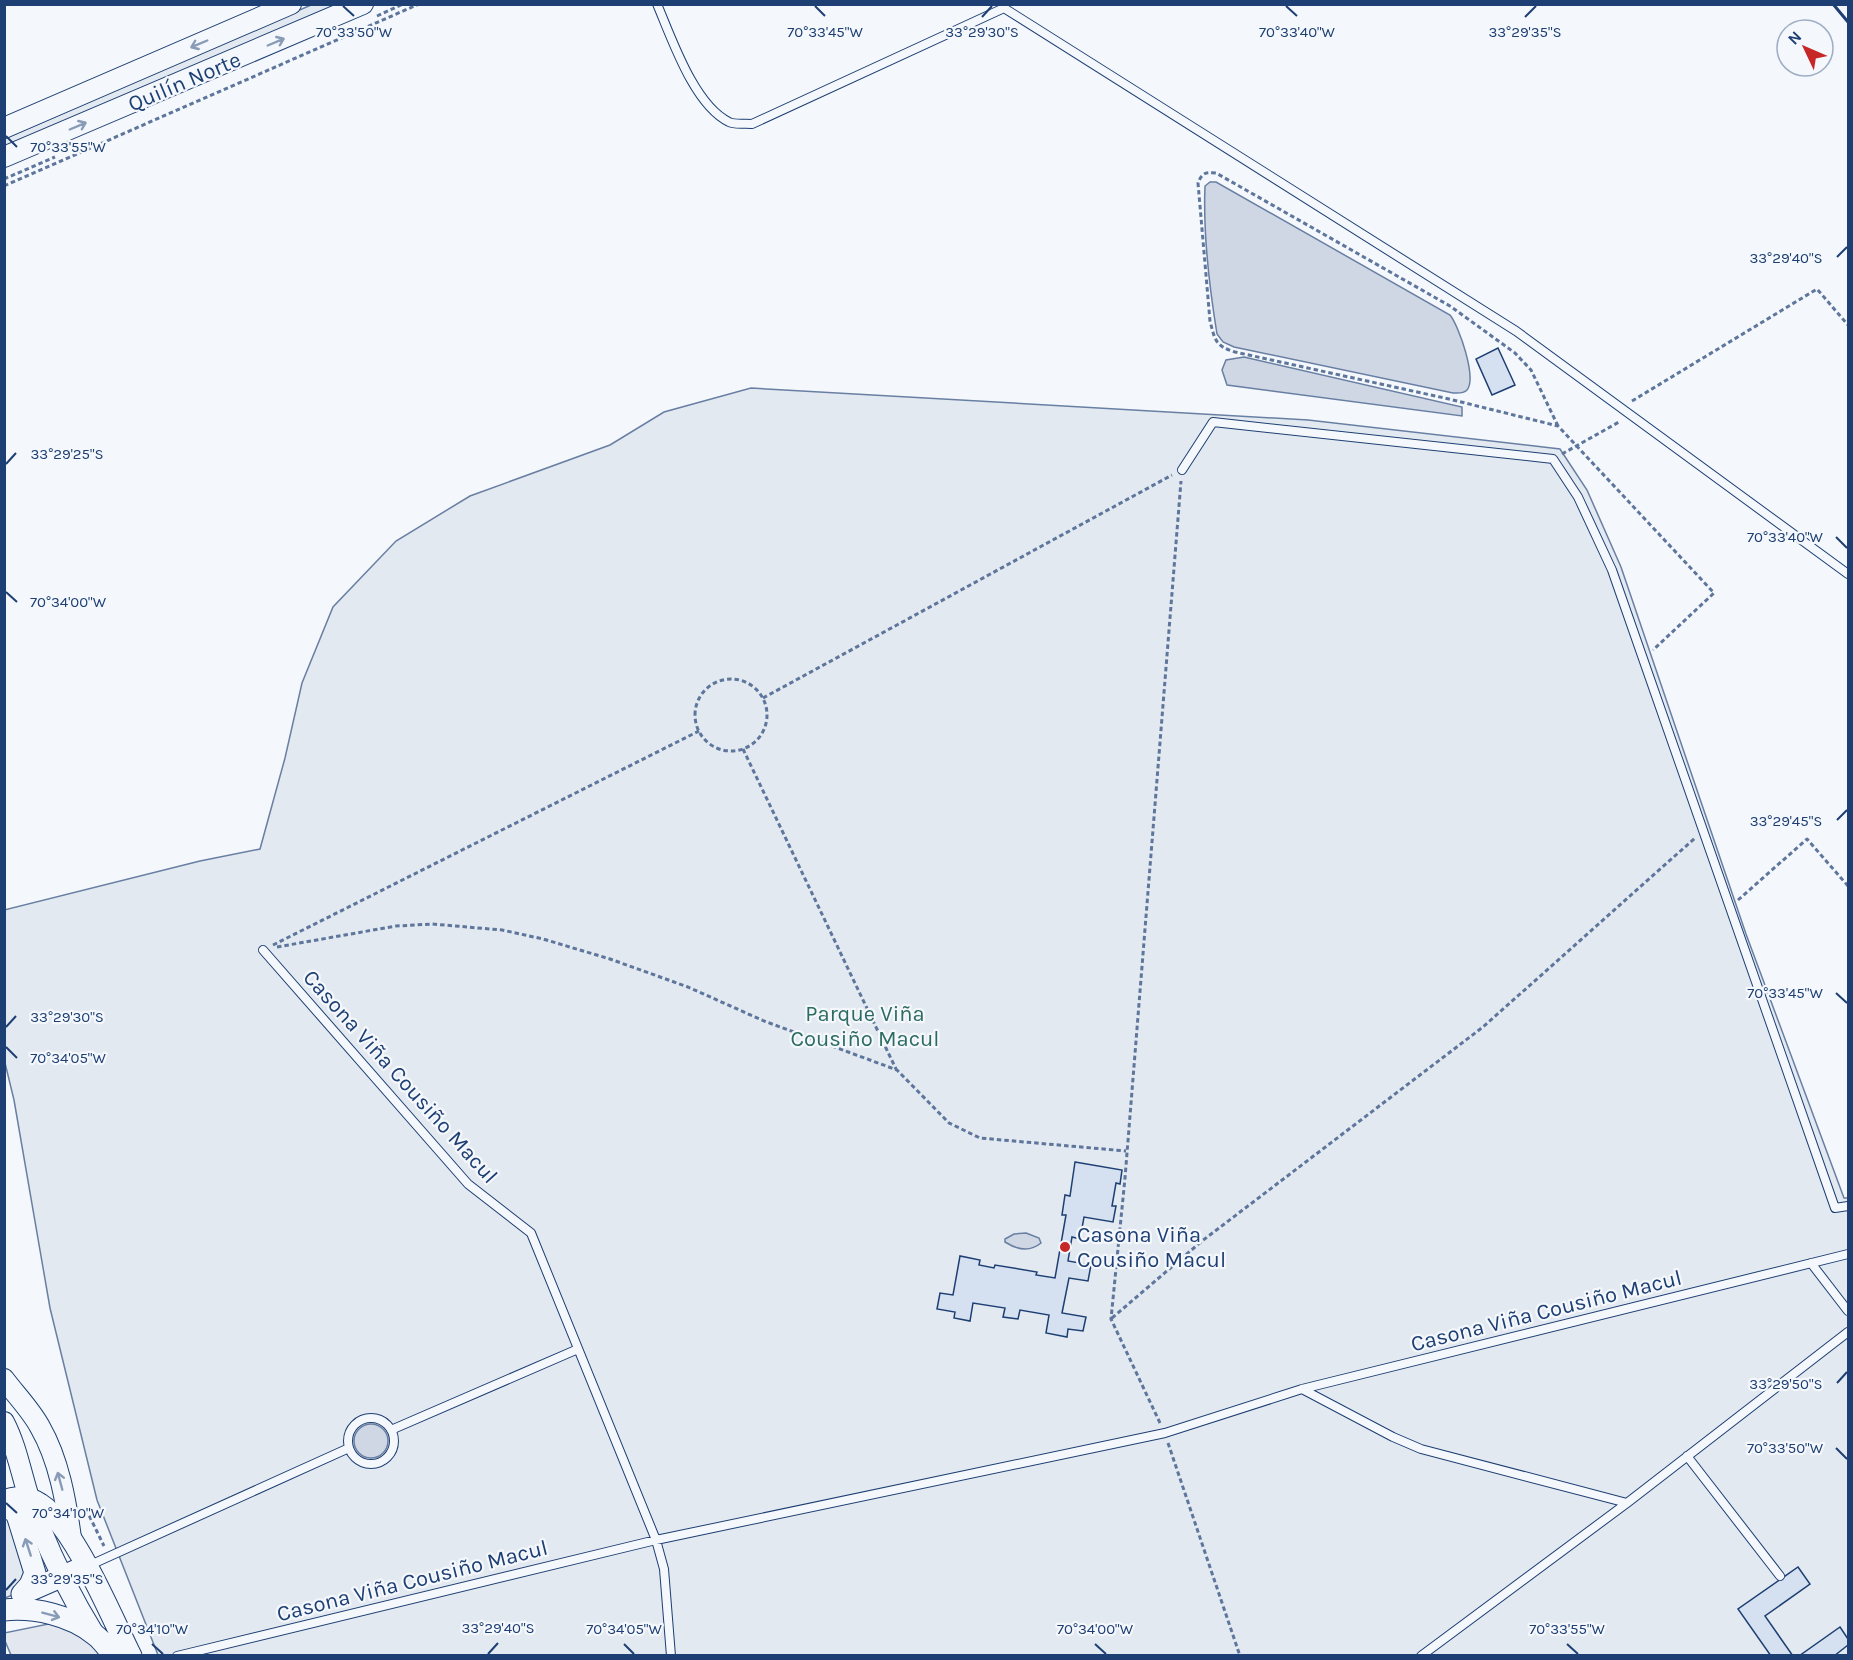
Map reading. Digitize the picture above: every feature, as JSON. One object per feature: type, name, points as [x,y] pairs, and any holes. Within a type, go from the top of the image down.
[{"type":"main road","points":[[4,1503],[20,1498],[30,1499],[51,1512],[71,1538],[131,1656]]},
{"type":"main road","points":[[4,1503],[18,1518],[35,1573],[30,1585],[14,1597]]},
{"type":"main road","points":[[14,1597],[86,1566]]},
{"type":"main road","points":[[4,1610],[45,1612],[79,1625],[94,1634],[114,1656]]},
{"type":"street","name":"Quilín Norte","points":[[4,128],[291,4]]},
{"type":"street","name":"Quilín Norte","points":[[4,157],[363,4]]},
{"type":"street","points":[[4,1379],[33,1416],[45,1436],[62,1486],[71,1538]]},
{"type":"street","points":[[4,1422],[13,1441],[30,1499],[61,1577],[94,1634]]},
{"type":"lane","points":[[657,4],[687,74],[706,102],[730,123],[752,124],[1004,8],[1516,331],[1848,574]]},
{"type":"lane","points":[[1182,470],[1213,422],[1552,459],[1578,497],[1612,570],[1835,1208],[1848,1206]]},
{"type":"lane","name":"Casona Viña Cousiño Macul","points":[[263,950],[468,1184],[531,1233],[656,1540],[664,1569],[671,1656]]},
{"type":"lane","name":"Casona Viña Cousiño Macul","points":[[177,1656],[656,1540],[1165,1433],[1302,1389],[1848,1254]]},
{"type":"lane","points":[[1811,1263],[1848,1311]]},
{"type":"lane","points":[[1421,1656],[1627,1503],[1848,1332]]},
{"type":"lane","points":[[391,1430],[578,1349]]},
{"type":"lane","points":[[1302,1389],[1381,1431],[1421,1449],[1627,1503]]},
{"type":"lane","points":[[376,1418],[383,1421],[391,1430],[394,1440],[393,1448],[384,1460],[377,1464],[362,1463],[355,1458],[349,1448],[350,1430],[361,1420],[376,1418]]},
{"type":"lane","points":[[86,1566],[349,1448]]},
{"type":"lane","points":[[1687,1456],[1780,1575]]},
{"type":"path","points":[[4,186],[419,4]]},
{"type":"path","points":[[1558,426],[1223,348],[1215,340],[1210,321],[1198,183],[1201,175],[1206,172],[1216,173],[1450,306],[1515,353],[1531,369],[1558,426],[1714,593],[1643,660]]},
{"type":"path","points":[[1552,459],[1631,415],[1632,401],[1817,289],[1848,326]]},
{"type":"path","points":[[763,698],[1182,470]]},
{"type":"path","points":[[1182,470],[1111,1319],[1165,1433],[1240,1656]]},
{"type":"path","points":[[733,679],[745,682],[756,688],[763,698],[767,710],[762,734],[743,749],[722,750],[705,740],[699,731],[695,719],[696,707],[701,695],[721,680],[733,679]]},
{"type":"path","points":[[263,950],[699,731]]},
{"type":"path","points":[[743,749],[897,1070],[949,1123],[980,1138],[1126,1151]]},
{"type":"path","points":[[1111,1319],[1202,1241],[1483,1027],[1703,831]]},
{"type":"path","points":[[1730,907],[1807,839],[1848,886]]},
{"type":"path","points":[[263,950],[396,926],[432,924],[502,930],[568,945],[610,959],[688,987],[764,1021],[897,1070]]},
{"type":"green space","points":[[311,5],[343,5],[5,152],[4,139]]},
{"type":"green space","name":"Parque Viña Cousiño Macul","points":[[751,388],[1308,420],[1560,449],[1587,490],[1621,567],[1746,934],[1844,1198],[1848,1198],[1848,1655],[158,1655],[97,1500],[50,1308],[14,1100],[5,1063],[4,910],[200,861],[260,849],[285,758],[302,683],[333,607],[396,541],[470,496],[610,445],[664,412]]},
{"type":"green space","points":[[4,1515],[9,1515],[28,1582],[15,1594],[5,1598]]},
{"type":"shaded area","points":[[1210,182],[1216,182],[1450,315],[1462,340],[1468,364],[1470,384],[1467,390],[1462,393],[1453,393],[1234,347],[1223,342],[1217,334],[1207,260],[1205,186]]},
{"type":"shaded area","points":[[1244,357],[1462,407],[1462,416],[1227,385],[1222,370],[1226,360]]},
{"type":"shaded area","points":[[1026,1233],[1039,1238],[1041,1243],[1032,1248],[1023,1249],[1005,1242],[1005,1239],[1014,1234]]},
{"type":"shaded area","points":[[371,1424],[383,1429],[388,1441],[383,1453],[371,1458],[359,1453],[354,1441],[359,1429]]},
{"type":"shaded area","points":[[63,1621],[112,1655],[11,1655],[4,1633]]},
{"type":"building","points":[[1498,348],[1515,385],[1492,395],[1476,359]]},
{"type":"building","name":"Casona Viña Cousiño Macul","points":[[1075,1162],[1122,1170],[1120,1184],[1116,1183],[1112,1206],[1116,1206],[1113,1222],[1084,1217],[1080,1239],[1072,1237],[1068,1261],[1091,1265],[1088,1281],[1069,1278],[1062,1313],[1086,1317],[1083,1331],[1068,1329],[1067,1337],[1046,1333],[1049,1315],[1020,1310],[1018,1319],[1003,1317],[1005,1308],[973,1303],[970,1321],[954,1318],[955,1312],[937,1309],[940,1293],[953,1295],[960,1256],[980,1260],[979,1265],[994,1268],[995,1265],[1037,1272],[1036,1275],[1055,1278],[1066,1215],[1062,1215],[1065,1195],[1070,1196]]},
{"type":"building","points":[[1798,1567],[1810,1584],[1765,1616],[1793,1656],[1771,1656],[1738,1609]]},
{"type":"building","points":[[1840,1627],[1848,1639],[1848,1645],[1834,1656],[1799,1656]]},
{"type":"wall","points":[[1833,4],[1848,22]]},
{"type":"place","name":"Casona Viña Cousiño Macul","points":[[1065,1247]]}]
